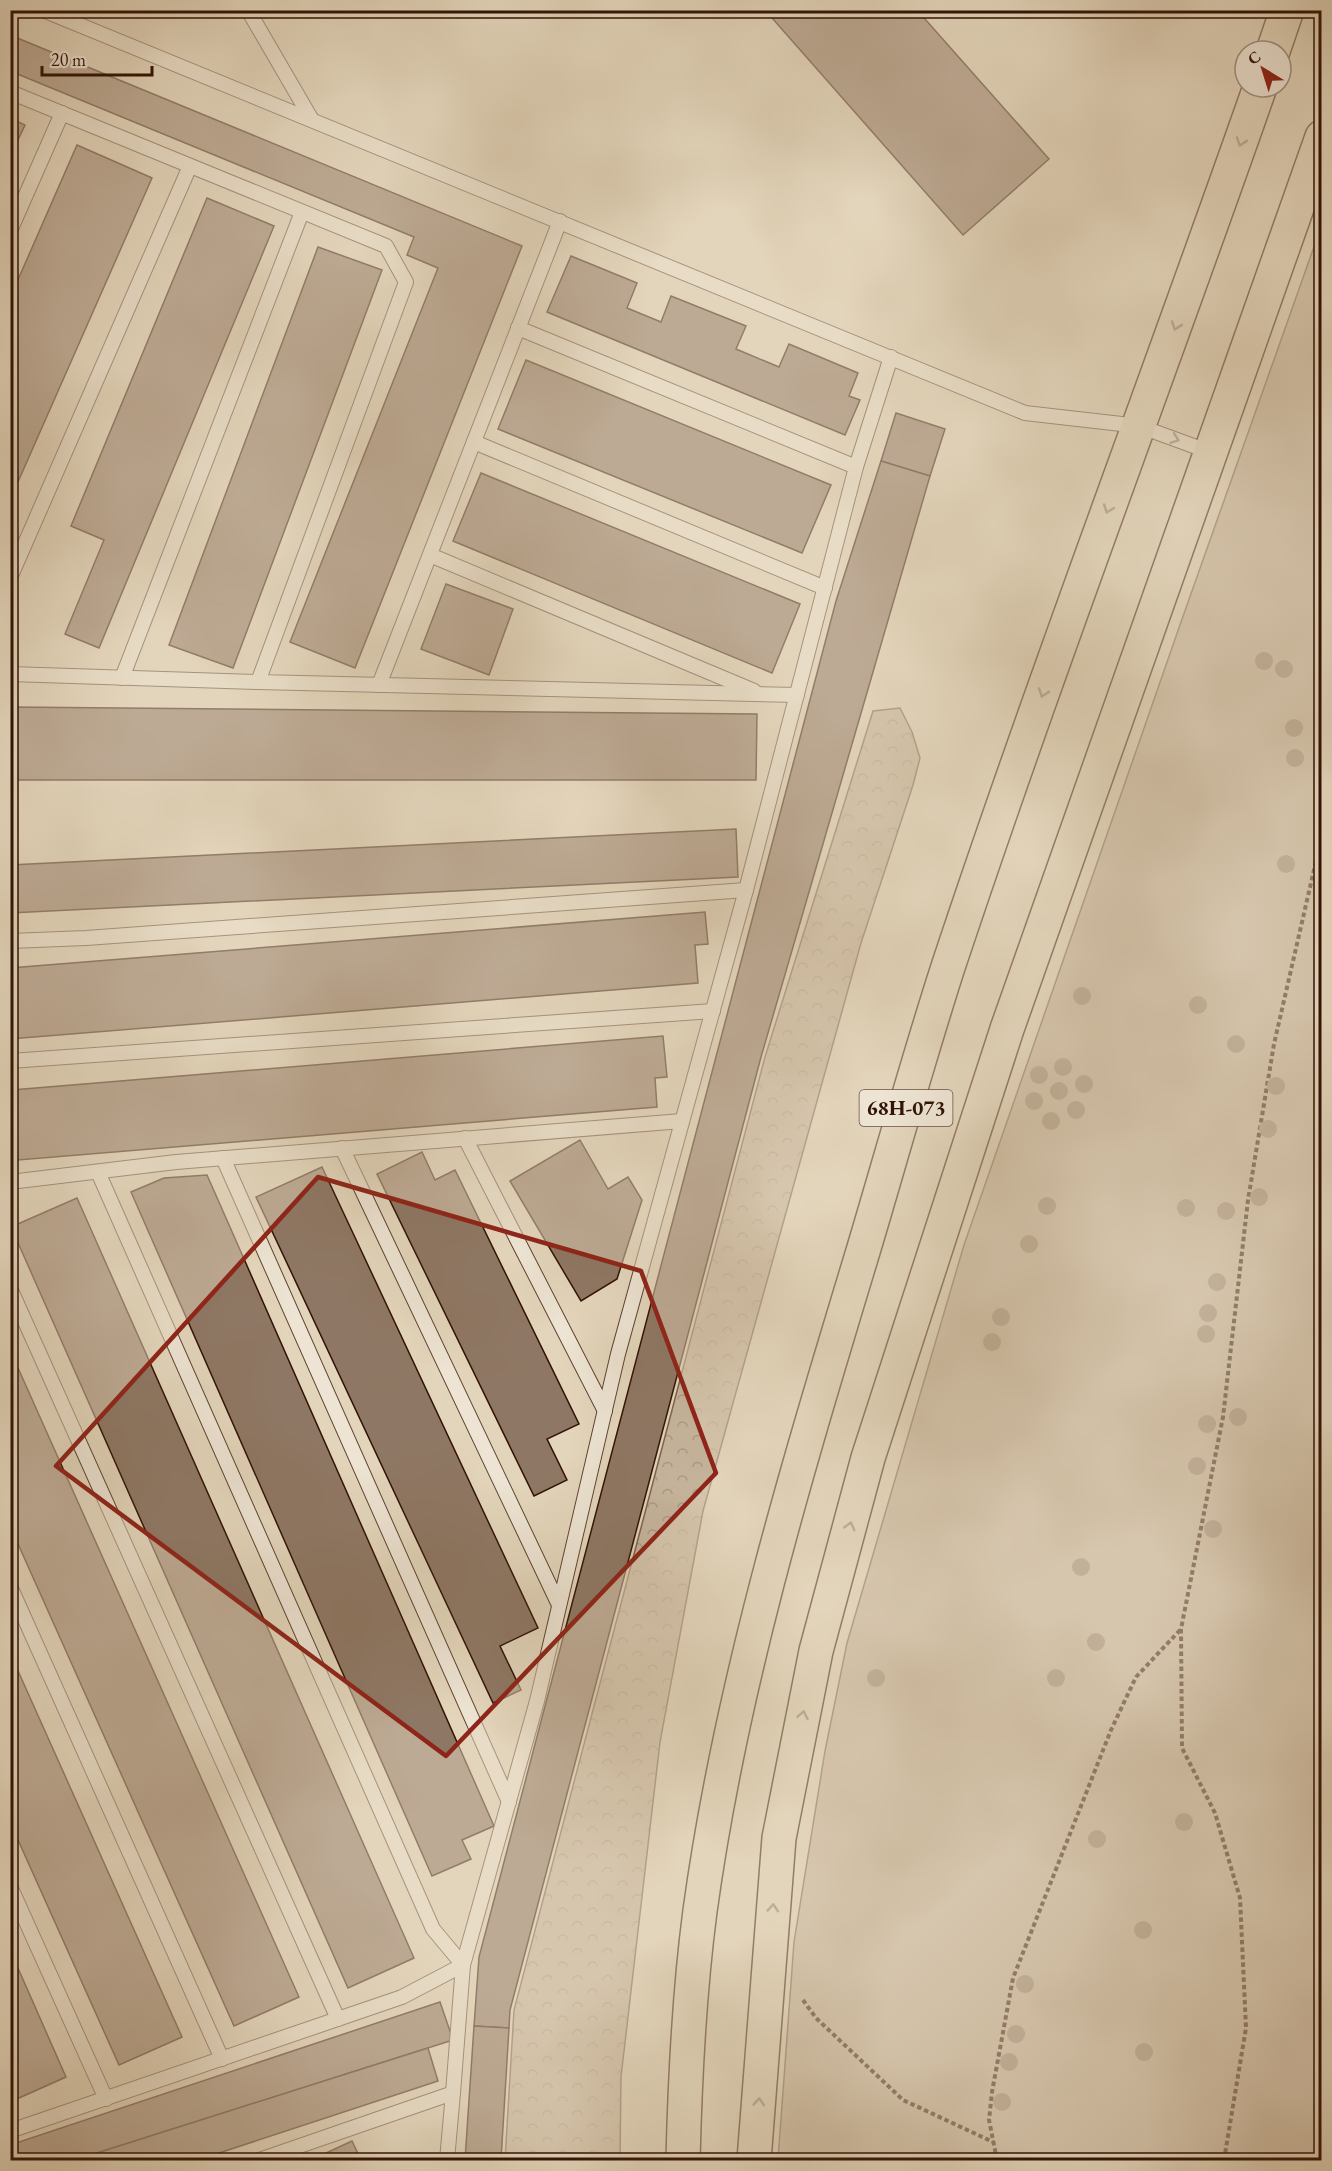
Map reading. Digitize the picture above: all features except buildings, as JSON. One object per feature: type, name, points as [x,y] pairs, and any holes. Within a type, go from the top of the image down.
[{"type":"main road","points":[[1277,39],[1287,10]]},
{"type":"main road","name":"68Н-073","points":[[683,2160],[686,2063],[700,1912],[729,1746],[760,1609],[816,1408],[947,970],[1107,509],[1256,99]]},
{"type":"main road","name":"68Н-073","points":[[754,2160],[779,1838],[816,1651],[868,1458],[1007,1029],[1322,137]]},
{"type":"lane","points":[[43,10],[1025,413],[1139,426],[1210,453]]},
{"type":"lane","points":[[248,10],[312,120]]},
{"type":"lane","points":[[10,92],[386,246],[406,282],[258,682]]},
{"type":"lane","points":[[10,231],[62,113]]},
{"type":"lane","points":[[10,578],[190,166]]},
{"type":"lane","points":[[122,678],[302,212]]},
{"type":"lane","points":[[379,685],[560,221]]},
{"type":"lane","points":[[518,328],[856,467]]},
{"type":"lane","points":[[447,2160],[463,1965],[537,1701],[618,1354],[746,890],[856,467],[891,357]]},
{"type":"lane","points":[[474,442],[825,588]]},
{"type":"lane","points":[[430,555],[761,694]]},
{"type":"lane","points":[[10,674],[797,695]]},
{"type":"lane","points":[[10,941],[86,938],[746,890]]},
{"type":"lane","points":[[10,1061],[712,1011]]},
{"type":"lane","points":[[10,1182],[223,1158],[682,1121]]},
{"type":"lane","points":[[465,1138],[605,1411]]},
{"type":"lane","points":[[342,1148],[559,1605]]},
{"type":"lane","points":[[223,1158],[508,1802]]},
{"type":"lane","points":[[98,1172],[433,1929],[463,1965]]},
{"type":"lane","points":[[10,1288],[338,2019]]},
{"type":"lane","points":[[10,1586],[222,2059]]},
{"type":"lane","points":[[10,1886],[106,2099]]},
{"type":"lane","points":[[10,2131],[402,1997],[463,1965]]},
{"type":"lane","points":[[261,2160],[453,2093]]},
{"type":"path","points":[[1224,2160],[1246,2028],[1240,1898],[1215,1813],[1182,1748],[1181,1629],[1223,1417],[1248,1200],[1274,1044],[1322,836]]},
{"type":"path","points":[[997,2160],[989,2120],[1013,1978],[1111,1730],[1136,1677],[1181,1629]]},
{"type":"path","points":[[770,1953],[816,2018],[903,2100],[993,2142]]},
{"type":"highlighted area","points":[[318,1177],[641,1271],[716,1473],[446,1756],[56,1466]]},
{"type":"green space","points":[[1321,227],[1322,1965],[1319,2160],[778,2160],[794,1942],[825,1751],[847,1643],[964,1245]]},
{"type":"green space","points":[[900,708],[912,732],[920,758],[861,943],[703,1511],[660,1742],[621,2077],[620,2160],[505,2160],[514,2010],[765,1057],[873,711]]},
{"type":"shaded area","points":[[1321,1965],[1322,2160],[1319,2160]]}]
